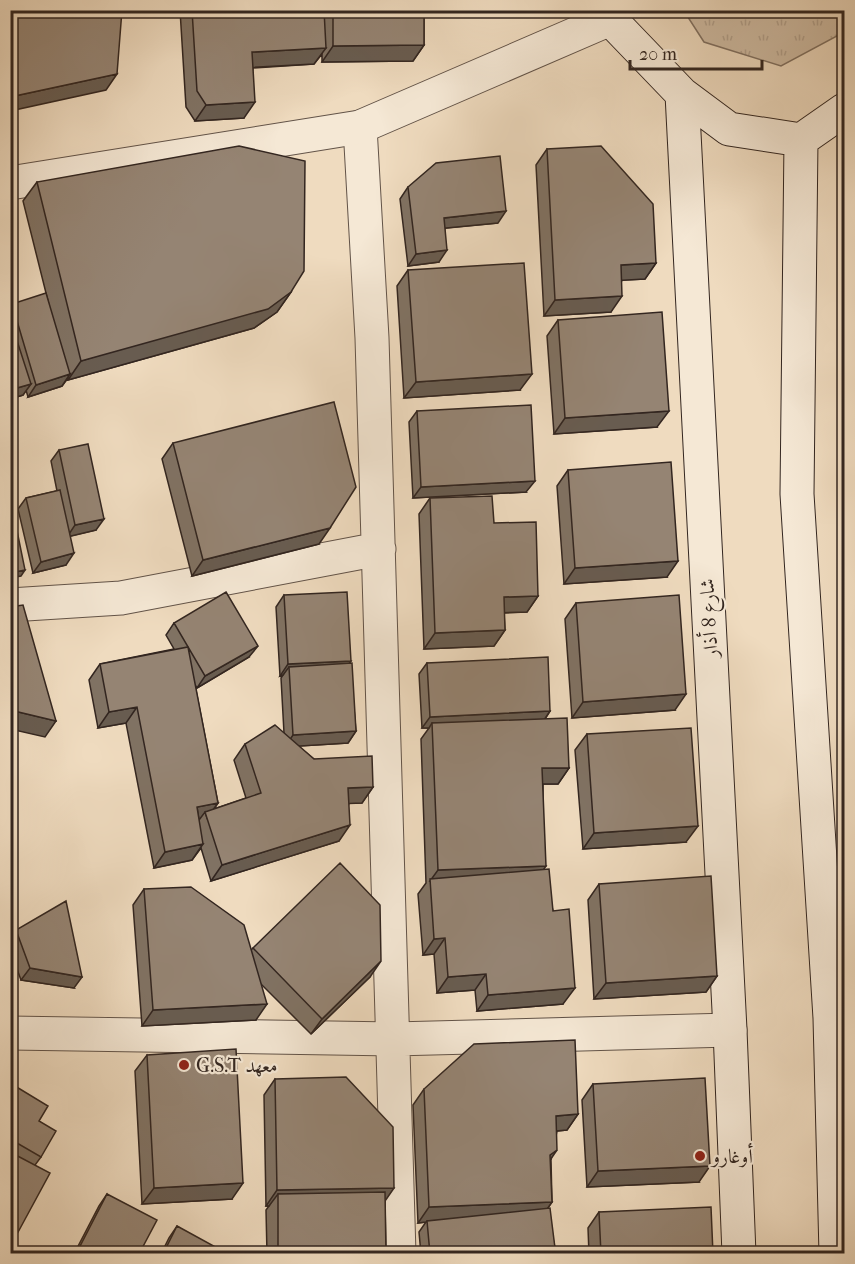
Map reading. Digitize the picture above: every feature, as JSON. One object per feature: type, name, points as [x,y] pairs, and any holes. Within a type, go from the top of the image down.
[{"type":"street","points":[[10,183],[360,127],[610,15],[682,94],[729,129],[801,140],[844,110]]},
{"type":"street","name":"شارع 8 أذار","points":[[682,94],[730,1030],[739,1254]]},
{"type":"street","points":[[360,127],[372,338],[399,1254]]},
{"type":"street","points":[[801,140],[797,494],[837,1017],[836,1254]]},
{"type":"street","points":[[10,605],[121,598],[379,549]]},
{"type":"street","points":[[10,1033],[394,1039],[730,1030]]},
{"type":"green space","points":[[684,11],[844,11],[844,22],[837,36],[781,66],[704,42]]},
{"type":"building","points":[[10,10],[122,10],[117,74],[10,97]]},
{"type":"building","points":[[192,10],[324,10],[326,48],[252,52],[255,102],[206,105],[197,91]]},
{"type":"building","points":[[333,10],[424,10],[424,45],[333,46]]},
{"type":"building","points":[[239,146],[305,161],[304,271],[291,292],[268,309],[81,361],[37,182]]},
{"type":"building","points":[[601,146],[653,204],[656,263],[621,265],[622,296],[555,300],[547,149]]},
{"type":"building","points":[[500,156],[506,211],[444,218],[447,250],[416,254],[408,187],[436,163]]},
{"type":"building","points":[[524,263],[532,374],[416,382],[408,270]]},
{"type":"building","points":[[46,293],[70,374],[36,385],[12,304]]},
{"type":"building","points":[[662,312],[669,411],[565,418],[558,320]]},
{"type":"building","points":[[10,319],[31,384],[10,390]]},
{"type":"building","points":[[334,402],[356,487],[330,528],[203,560],[173,443]]},
{"type":"building","points":[[531,405],[535,481],[421,487],[417,411]]},
{"type":"building","points":[[88,444],[104,519],[75,525],[59,450]]},
{"type":"building","points":[[671,462],[678,561],[575,568],[568,470]]},
{"type":"building","points":[[60,490],[74,553],[41,562],[26,498]]},
{"type":"building","points":[[492,496],[494,523],[536,522],[538,596],[504,597],[505,630],[435,633],[430,498]]},
{"type":"building","points":[[14,516],[25,570],[10,573],[10,517]]},
{"type":"building","points":[[226,592],[258,646],[205,676],[174,623]]},
{"type":"building","points":[[347,592],[351,661],[288,664],[284,595]]},
{"type":"building","points":[[679,595],[686,694],[583,702],[576,603]]},
{"type":"building","points":[[23,605],[56,721],[10,710],[10,607]]},
{"type":"building","points":[[188,647],[218,803],[197,807],[203,844],[165,852],[137,707],[109,712],[100,664]]},
{"type":"building","points":[[548,657],[550,711],[430,717],[427,663]]},
{"type":"building","points":[[352,663],[356,731],[293,735],[289,667]]},
{"type":"building","points":[[567,718],[569,768],[542,768],[546,866],[438,870],[432,723]]},
{"type":"building","points":[[275,725],[314,759],[372,756],[373,787],[348,788],[350,825],[222,865],[205,812],[261,793],[245,744]]},
{"type":"building","points":[[691,728],[698,826],[594,833],[587,734]]},
{"type":"building","points":[[340,863],[380,905],[381,961],[322,1019],[253,948]]},
{"type":"building","points":[[549,869],[553,911],[569,909],[575,988],[488,995],[486,974],[448,977],[445,938],[434,939],[430,879]]},
{"type":"building","points":[[711,876],[717,976],[606,983],[599,884]]},
{"type":"building","points":[[191,887],[244,925],[267,1004],[153,1010],[144,889]]},
{"type":"building","points":[[66,901],[82,977],[30,968],[16,930]]},
{"type":"building","points":[[575,1040],[578,1114],[556,1116],[557,1150],[550,1155],[552,1202],[429,1207],[424,1089],[474,1044]]},
{"type":"building","points":[[236,1049],[243,1183],[154,1188],[147,1055]]},
{"type":"building","points":[[346,1077],[393,1127],[394,1188],[277,1190],[275,1079]]},
{"type":"building","points":[[705,1078],[710,1166],[598,1171],[593,1084]]},
{"type":"building","points":[[10,1083],[48,1106],[39,1121],[56,1131],[41,1157],[10,1139]]},
{"type":"building","points":[[10,1152],[50,1173],[10,1247]]},
{"type":"building","points":[[385,1192],[386,1254],[278,1254],[278,1194]]},
{"type":"building","points":[[107,1194],[157,1220],[139,1254],[76,1254]]},
{"type":"building","points":[[711,1207],[713,1254],[601,1254],[599,1212]]},
{"type":"building","points":[[550,1208],[555,1248],[496,1254],[430,1254],[427,1221]]},
{"type":"building","points":[[177,1226],[221,1250],[219,1254],[163,1254]]},
{"type":"building","points":[[555,1251],[555,1254],[521,1254]]},
{"type":"place","name":"G.S.T معهد","points":[[184,1065]]},
{"type":"place","name":"أوغارو","points":[[700,1156]]}]
